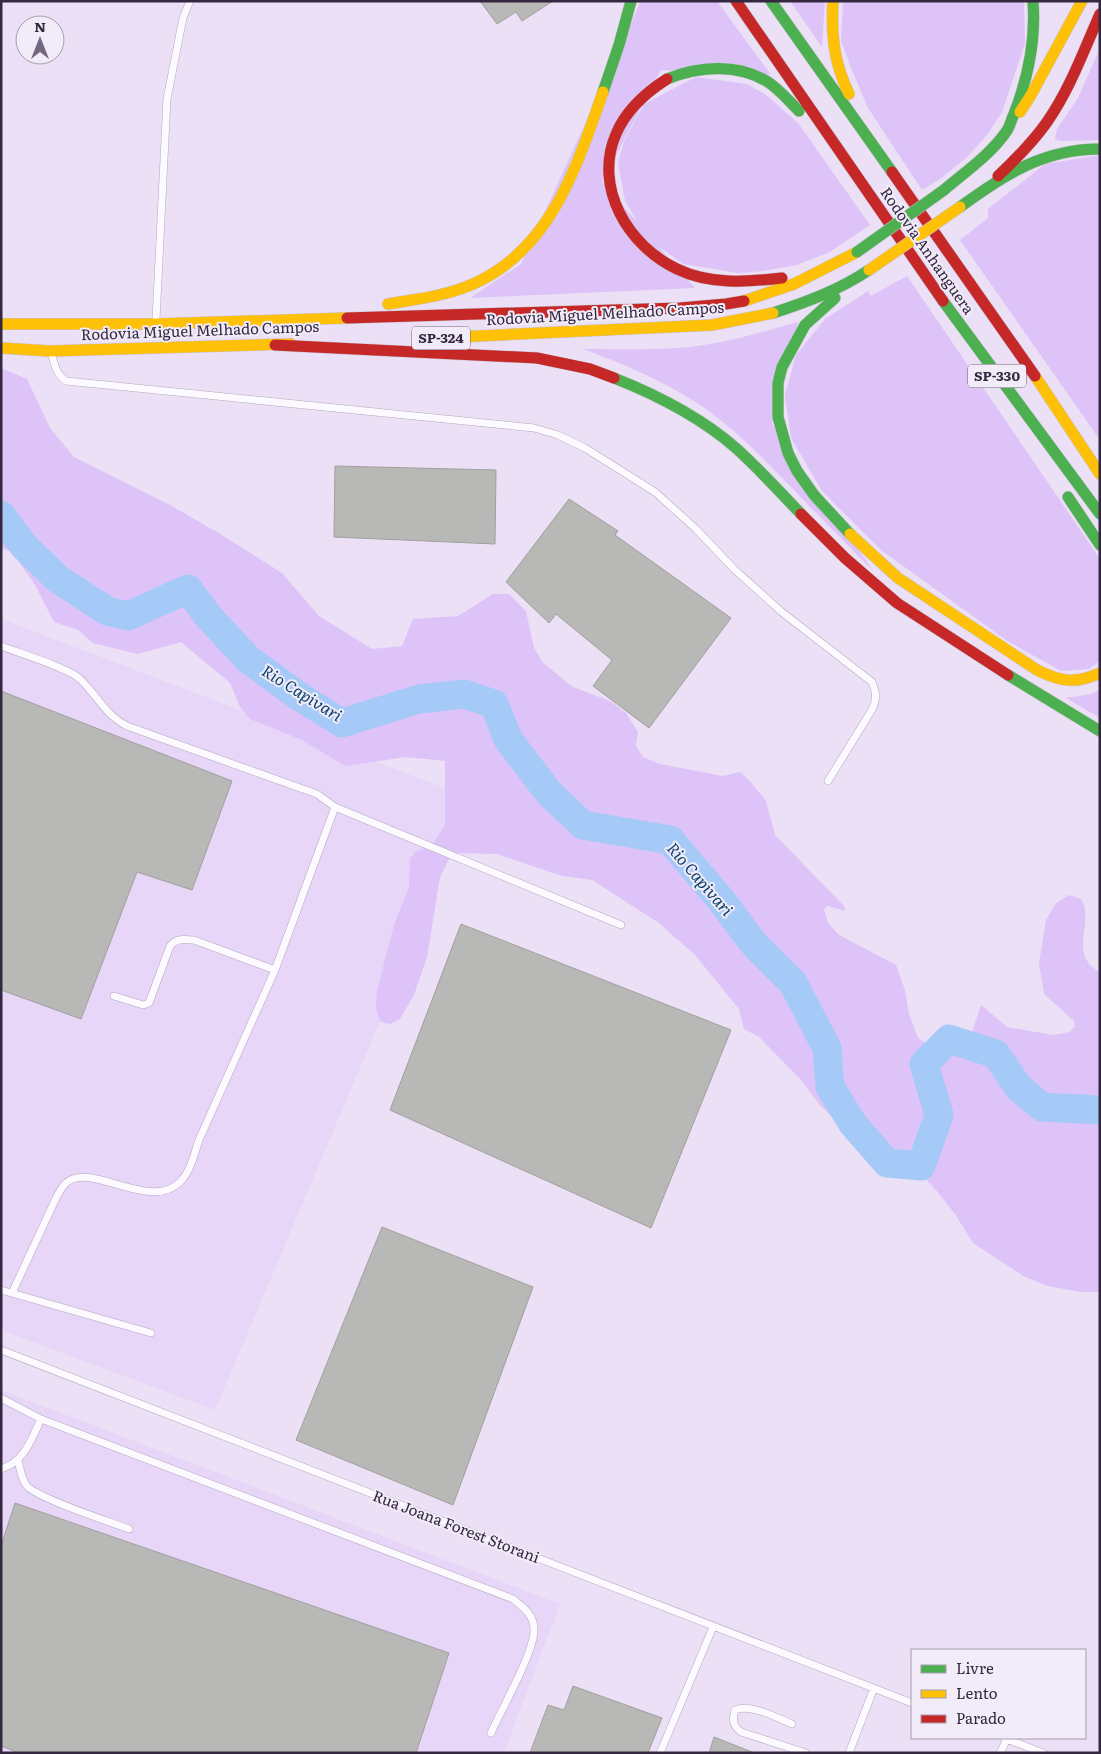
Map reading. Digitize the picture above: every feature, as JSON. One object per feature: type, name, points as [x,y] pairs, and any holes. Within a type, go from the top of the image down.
[{"type":"main road","points":[[284,320],[442,294],[482,280],[514,259],[532,242],[547,223],[568,185],[617,50],[631,1]]},
{"type":"main road","name":"Rodovia Anhanguera","points":[[736,1],[946,304],[1100,514]]},
{"type":"main road","name":"Rodovia Anhanguera","points":[[771,1],[1009,337],[1100,474]]},
{"type":"main road","points":[[833,1],[831,23],[833,56],[842,82],[878,152]]},
{"type":"main road","points":[[1007,130],[1022,94],[1028,71],[1034,38],[1035,17],[1033,1]]},
{"type":"main road","points":[[1007,130],[1032,95],[1082,1]]},
{"type":"main road","points":[[982,191],[1038,134],[1055,109],[1073,75],[1100,14]]},
{"type":"main road","points":[[819,273],[761,280],[732,280],[699,277],[668,266],[642,246],[619,215],[611,192],[609,162],[614,137],[629,113],[648,90],[672,76],[690,70],[726,69],[745,73],[763,80],[779,90],[816,129],[860,181]]},
{"type":"main road","name":"Rodovia Miguel Melhado Campos","points":[[1,324],[155,324],[660,308],[727,304],[768,294],[819,273],[857,252],[944,190],[985,154],[1007,130]]},
{"type":"main road","points":[[982,191],[1020,168],[1063,151],[1088,148],[1100,149]]},
{"type":"main road","name":"Rodovia Miguel Melhado Campos","points":[[421,338],[712,325],[762,316],[806,302],[848,284],[982,191]]},
{"type":"main road","points":[[848,284],[805,325],[782,367],[777,390],[778,417],[788,454],[797,471],[814,494],[851,535],[898,578],[1028,666],[1058,680],[1081,681],[1100,673]]},
{"type":"main road","points":[[1009,337],[1100,454]]},
{"type":"main road","name":"Rodovia Miguel Melhado Campos","points":[[1,348],[50,351],[392,340]]},
{"type":"main road","points":[[275,345],[537,358],[590,369],[640,388],[695,418],[736,448],[845,558],[897,603],[1100,731]]},
{"type":"main road","points":[[1014,399],[1030,438],[1036,446]]},
{"type":"main road","points":[[1062,487],[1100,545]]},
{"type":"lane","points":[[155,324],[167,100],[183,18],[190,1]]},
{"type":"lane","points":[[50,351],[57,371],[61,378],[66,381],[534,428],[558,434],[585,448],[655,492],[695,528],[735,570],[783,612],[872,682],[876,690],[876,700],[873,708],[828,781]]},
{"type":"lane","points":[[1,646],[79,678],[105,710],[115,720],[127,726],[317,794],[335,807],[621,925]]},
{"type":"lane","points":[[12,1293],[57,1196],[66,1182],[82,1177],[155,1193],[180,1182],[189,1168],[199,1140],[275,970],[335,807]]},
{"type":"lane","points":[[114,996],[143,1005],[148,1003],[170,946],[175,940],[194,940],[275,970]]},
{"type":"lane","points":[[1,1290],[151,1333]]},
{"type":"lane","name":"Rua Joana Forest Storani","points":[[1,1350],[911,1703]]},
{"type":"lane","points":[[1,1398],[41,1419],[513,1599],[529,1612],[534,1629],[530,1650],[491,1733]]},
{"type":"lane","points":[[1,1469],[18,1460],[27,1448],[41,1419]]},
{"type":"lane","points":[[18,1460],[27,1486],[40,1495],[129,1529]]},
{"type":"lane","points":[[660,1753],[713,1627]]},
{"type":"lane","points":[[849,1753],[874,1688]]},
{"type":"lane","points":[[792,1724],[760,1711],[741,1707],[735,1710],[732,1717],[735,1727],[742,1732],[806,1753]]},
{"type":"lane","points":[[1000,1753],[1005,1739]]},
{"type":"lane","points":[[1007,1739],[1043,1753]]},
{"type":"shaded area","points":[[641,1],[717,1],[771,75],[661,70],[602,182],[695,288],[470,298],[521,264]]},
{"type":"shaded area","points":[[790,1],[825,1],[822,47]]},
{"type":"shaded area","points":[[843,1],[1024,1],[1025,44],[1002,112],[987,135],[966,158],[940,179],[922,190],[868,108],[851,68],[841,41]]},
{"type":"shaded area","points":[[1100,48],[1100,140],[1055,140],[1057,129],[1078,98]]},
{"type":"shaded area","points":[[696,77],[747,84],[766,95],[798,123],[870,225],[830,252],[797,265],[764,271],[738,273],[683,264],[647,238],[625,201],[618,162],[624,142],[644,104]]},
{"type":"shaded area","points":[[1100,155],[1100,440],[960,240],[988,218],[988,209],[1045,164]]},
{"type":"shaded area","points":[[907,276],[1100,559],[1100,661],[1089,669],[1061,671],[1006,640],[881,550],[822,491],[791,438],[785,395],[796,355],[825,319],[868,291],[871,296]]},
{"type":"shaded area","points":[[798,322],[772,423],[873,571],[758,454],[712,414],[686,396],[658,381],[583,349],[679,348],[739,338]]},
{"type":"shaded area","points":[[1,368],[27,379],[50,428],[74,457],[168,504],[282,573],[319,616],[372,649],[402,646],[413,619],[458,616],[493,594],[509,594],[526,611],[534,648],[543,663],[573,687],[610,701],[626,713],[638,732],[636,746],[643,757],[660,764],[723,776],[740,772],[748,779],[766,801],[775,835],[844,906],[845,911],[828,906],[824,909],[828,923],[839,935],[896,965],[905,990],[909,1014],[918,1038],[941,1052],[970,1038],[981,1005],[1007,1027],[1053,1035],[1069,1032],[1075,1027],[1074,1021],[1044,994],[1039,963],[1046,920],[1056,903],[1069,895],[1081,899],[1085,908],[1086,918],[1083,937],[1085,956],[1090,965],[1100,972],[1100,1292],[1081,1292],[1048,1286],[1025,1277],[973,1243],[955,1214],[936,1190],[913,1166],[866,1147],[843,1128],[819,1104],[801,1080],[759,1037],[744,1029],[739,1009],[695,955],[659,923],[592,880],[562,876],[497,854],[455,853],[450,857],[440,877],[427,957],[414,995],[400,1019],[390,1024],[381,1022],[376,1009],[377,991],[394,925],[409,887],[410,859],[415,852],[432,845],[445,825],[445,761],[406,757],[345,766],[302,740],[250,719],[240,707],[230,683],[181,642],[138,654],[93,643],[78,630],[54,622],[35,585],[12,552],[1,548]]},
{"type":"shaded area","points":[[1,619],[474,799],[215,1410],[1,1330]]},
{"type":"shaded area","points":[[1100,690],[1100,718],[1066,698],[1091,694]]},
{"type":"shaded area","points":[[1,1390],[560,1604],[504,1753],[1,1753]]},
{"type":"building","points":[[480,1],[553,1],[522,21],[516,12],[497,24]]},
{"type":"building","points":[[335,466],[496,470],[495,544],[334,537]]},
{"type":"building","points":[[569,499],[618,531],[615,535],[731,618],[649,728],[593,686],[612,660],[556,614],[549,623],[506,582]]},
{"type":"building","points":[[1,691],[232,781],[192,890],[137,872],[81,1019],[1,990]]},
{"type":"building","points":[[461,924],[731,1030],[651,1228],[390,1110]]},
{"type":"building","points":[[382,1227],[533,1287],[453,1505],[296,1440]]},
{"type":"building","points":[[15,1503],[449,1653],[416,1753],[19,1753],[1,1746],[1,1546]]},
{"type":"building","points":[[573,1686],[662,1718],[648,1753],[530,1753],[548,1705],[564,1710]]},
{"type":"building","points":[[714,1737],[752,1752],[752,1753],[709,1753]]},
{"type":"waterway","name":"Rio Capivari","points":[[1,515],[23,545],[58,579],[107,611],[128,616],[188,589],[208,616],[248,659],[300,697],[342,723],[419,699],[464,694],[494,704],[508,739],[549,793],[583,825],[670,840],[721,900],[754,944],[793,983],[827,1048],[830,1087],[853,1124],[887,1163],[921,1166],[939,1115],[924,1064],[949,1039],[996,1054],[1018,1087],[1042,1107],[1100,1110]]},
{"type":"traffic: fast","points":[[603,92],[631,1]]},
{"type":"traffic: fast","points":[[771,1],[892,172]]},
{"type":"traffic: fast","points":[[944,190],[985,156],[1009,128],[1030,59],[1034,16],[1033,1]]},
{"type":"traffic: fast","points":[[667,79],[705,69],[718,68],[744,72],[768,82],[799,111]]},
{"type":"traffic: fast","points":[[960,207],[993,184],[1025,166],[1060,154],[1079,150],[1100,149]]},
{"type":"traffic: fast","points":[[857,252],[944,190]]},
{"type":"traffic: fast","points":[[773,313],[822,295],[846,284],[869,270]]},
{"type":"traffic: fast","points":[[835,298],[805,325],[782,367],[778,383],[778,417],[788,453],[797,471],[814,495],[850,534]]},
{"type":"traffic: fast","points":[[943,301],[1100,514]]},
{"type":"traffic: fast","points":[[614,378],[679,408],[709,427],[737,449],[801,514]]},
{"type":"traffic: fast","points":[[1068,497],[1100,545]]},
{"type":"traffic: fast","points":[[1008,675],[1100,731]]},
{"type":"traffic: slow","points":[[833,1],[835,49],[840,71],[849,94]]},
{"type":"traffic: slow","points":[[1020,112],[1082,1]]},
{"type":"traffic: slow","points":[[388,304],[431,297],[463,288],[500,269],[523,250],[542,228],[558,203],[583,148],[603,92]]},
{"type":"traffic: slow","points":[[869,270],[960,207]]},
{"type":"traffic: slow","points":[[744,301],[794,284],[857,252]]},
{"type":"traffic: slow","points":[[436,338],[712,325],[773,313]]},
{"type":"traffic: slow","points":[[1,324],[155,324],[347,318]]},
{"type":"traffic: slow","points":[[1,348],[50,351],[291,344]]},
{"type":"traffic: slow","points":[[1035,376],[1100,474]]},
{"type":"traffic: slow","points":[[850,534],[898,578],[1037,670],[1068,680],[1083,679],[1100,673]]},
{"type":"traffic: jam","points":[[736,1],[943,301]]},
{"type":"traffic: jam","points":[[998,176],[1018,157],[1042,129],[1055,109],[1076,69],[1100,14]]},
{"type":"traffic: jam","points":[[667,79],[637,103],[625,117],[616,134],[610,154],[609,174],[612,194],[620,213],[630,230],[644,246],[659,259],[677,269],[702,278],[715,280],[755,281],[782,278]]},
{"type":"traffic: jam","points":[[892,172],[1035,376]]},
{"type":"traffic: jam","points":[[347,318],[680,308],[744,301]]},
{"type":"traffic: jam","points":[[275,345],[537,358],[590,369],[614,378]]},
{"type":"traffic: jam","points":[[801,514],[845,558],[897,603],[1008,675]]}]
